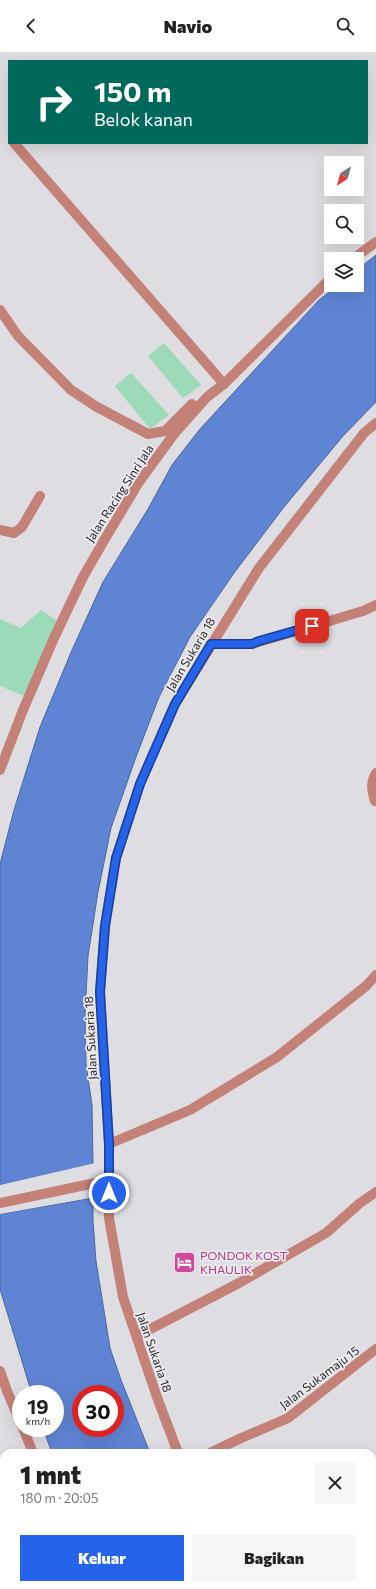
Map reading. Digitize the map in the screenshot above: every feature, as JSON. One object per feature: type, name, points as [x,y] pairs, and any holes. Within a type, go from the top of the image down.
[{"type":"street","points":[[15,144],[224,384]]},
{"type":"street","points":[[362,252],[376,242]]},
{"type":"street","name":"Jalan Racing Sinri Jala","points":[[0,770],[23,710],[54,638],[83,577],[139,482],[174,434],[207,397],[224,384],[324,285]]},
{"type":"street","points":[[0,310],[18,336],[71,390],[97,407],[148,434],[165,431],[198,398]]},
{"type":"street","name":"Jalan Sukaria 18","points":[[176,1449],[123,1297],[109,1218],[109,1144],[100,992],[105,926],[116,858],[140,784],[175,704],[259,568],[364,433],[376,424]]},
{"type":"street","points":[[0,530],[14,533],[22,527],[40,496]]},
{"type":"street","points":[[211,644],[252,644],[363,611],[376,605]]},
{"type":"street","points":[[375,801],[371,781],[376,774]]},
{"type":"street","points":[[109,1144],[190,1110],[277,1057],[366,986],[376,975]]},
{"type":"street","points":[[0,1203],[109,1180]]},
{"type":"street","points":[[137,1336],[239,1283],[326,1233],[360,1203],[376,1192]]},
{"type":"street","name":"Jalan Sukamaju 15","points":[[218,1449],[288,1418],[376,1349]]},
{"type":"street","points":[[0,1371],[12,1403]]},
{"type":"street","points":[[27,1437],[31,1449]]},
{"type":"green space","points":[[164,343],[201,385],[183,398],[148,356]]},
{"type":"green space","points":[[131,373],[169,415],[150,429],[115,386]]},
{"type":"green space","points":[[41,610],[59,622],[29,698],[0,686],[0,619],[21,628]]},
{"type":"water","points":[[376,255],[376,402],[343,436],[284,507],[234,573],[190,637],[159,697],[111,828],[98,892],[88,956],[85,1015],[86,1064],[92,1105],[93,1164],[0,1185],[0,864],[14,810],[40,727],[72,650],[103,582],[148,509],[172,465],[200,429],[319,300],[329,292],[364,292],[364,264]]},
{"type":"water","points":[[93,1198],[96,1261],[110,1348],[123,1385],[72,1385],[72,1437],[124,1437],[124,1388],[148,1449],[51,1449],[46,1437],[64,1437],[64,1385],[29,1385],[0,1289],[0,1214]]},
{"type":"pier","points":[[95,1163],[94,1166],[0,1187],[0,1185]]},
{"type":"pier","points":[[93,1196],[95,1197],[0,1214],[0,1212]]},
{"type":"place","name":"PONDOK KOST KHAULIK","points":[[184,1262]]},
{"type":"route","points":[[109,1193],[109,1144],[100,992],[105,926],[116,858],[140,784],[175,704],[211,644],[252,644],[312,626]]}]
